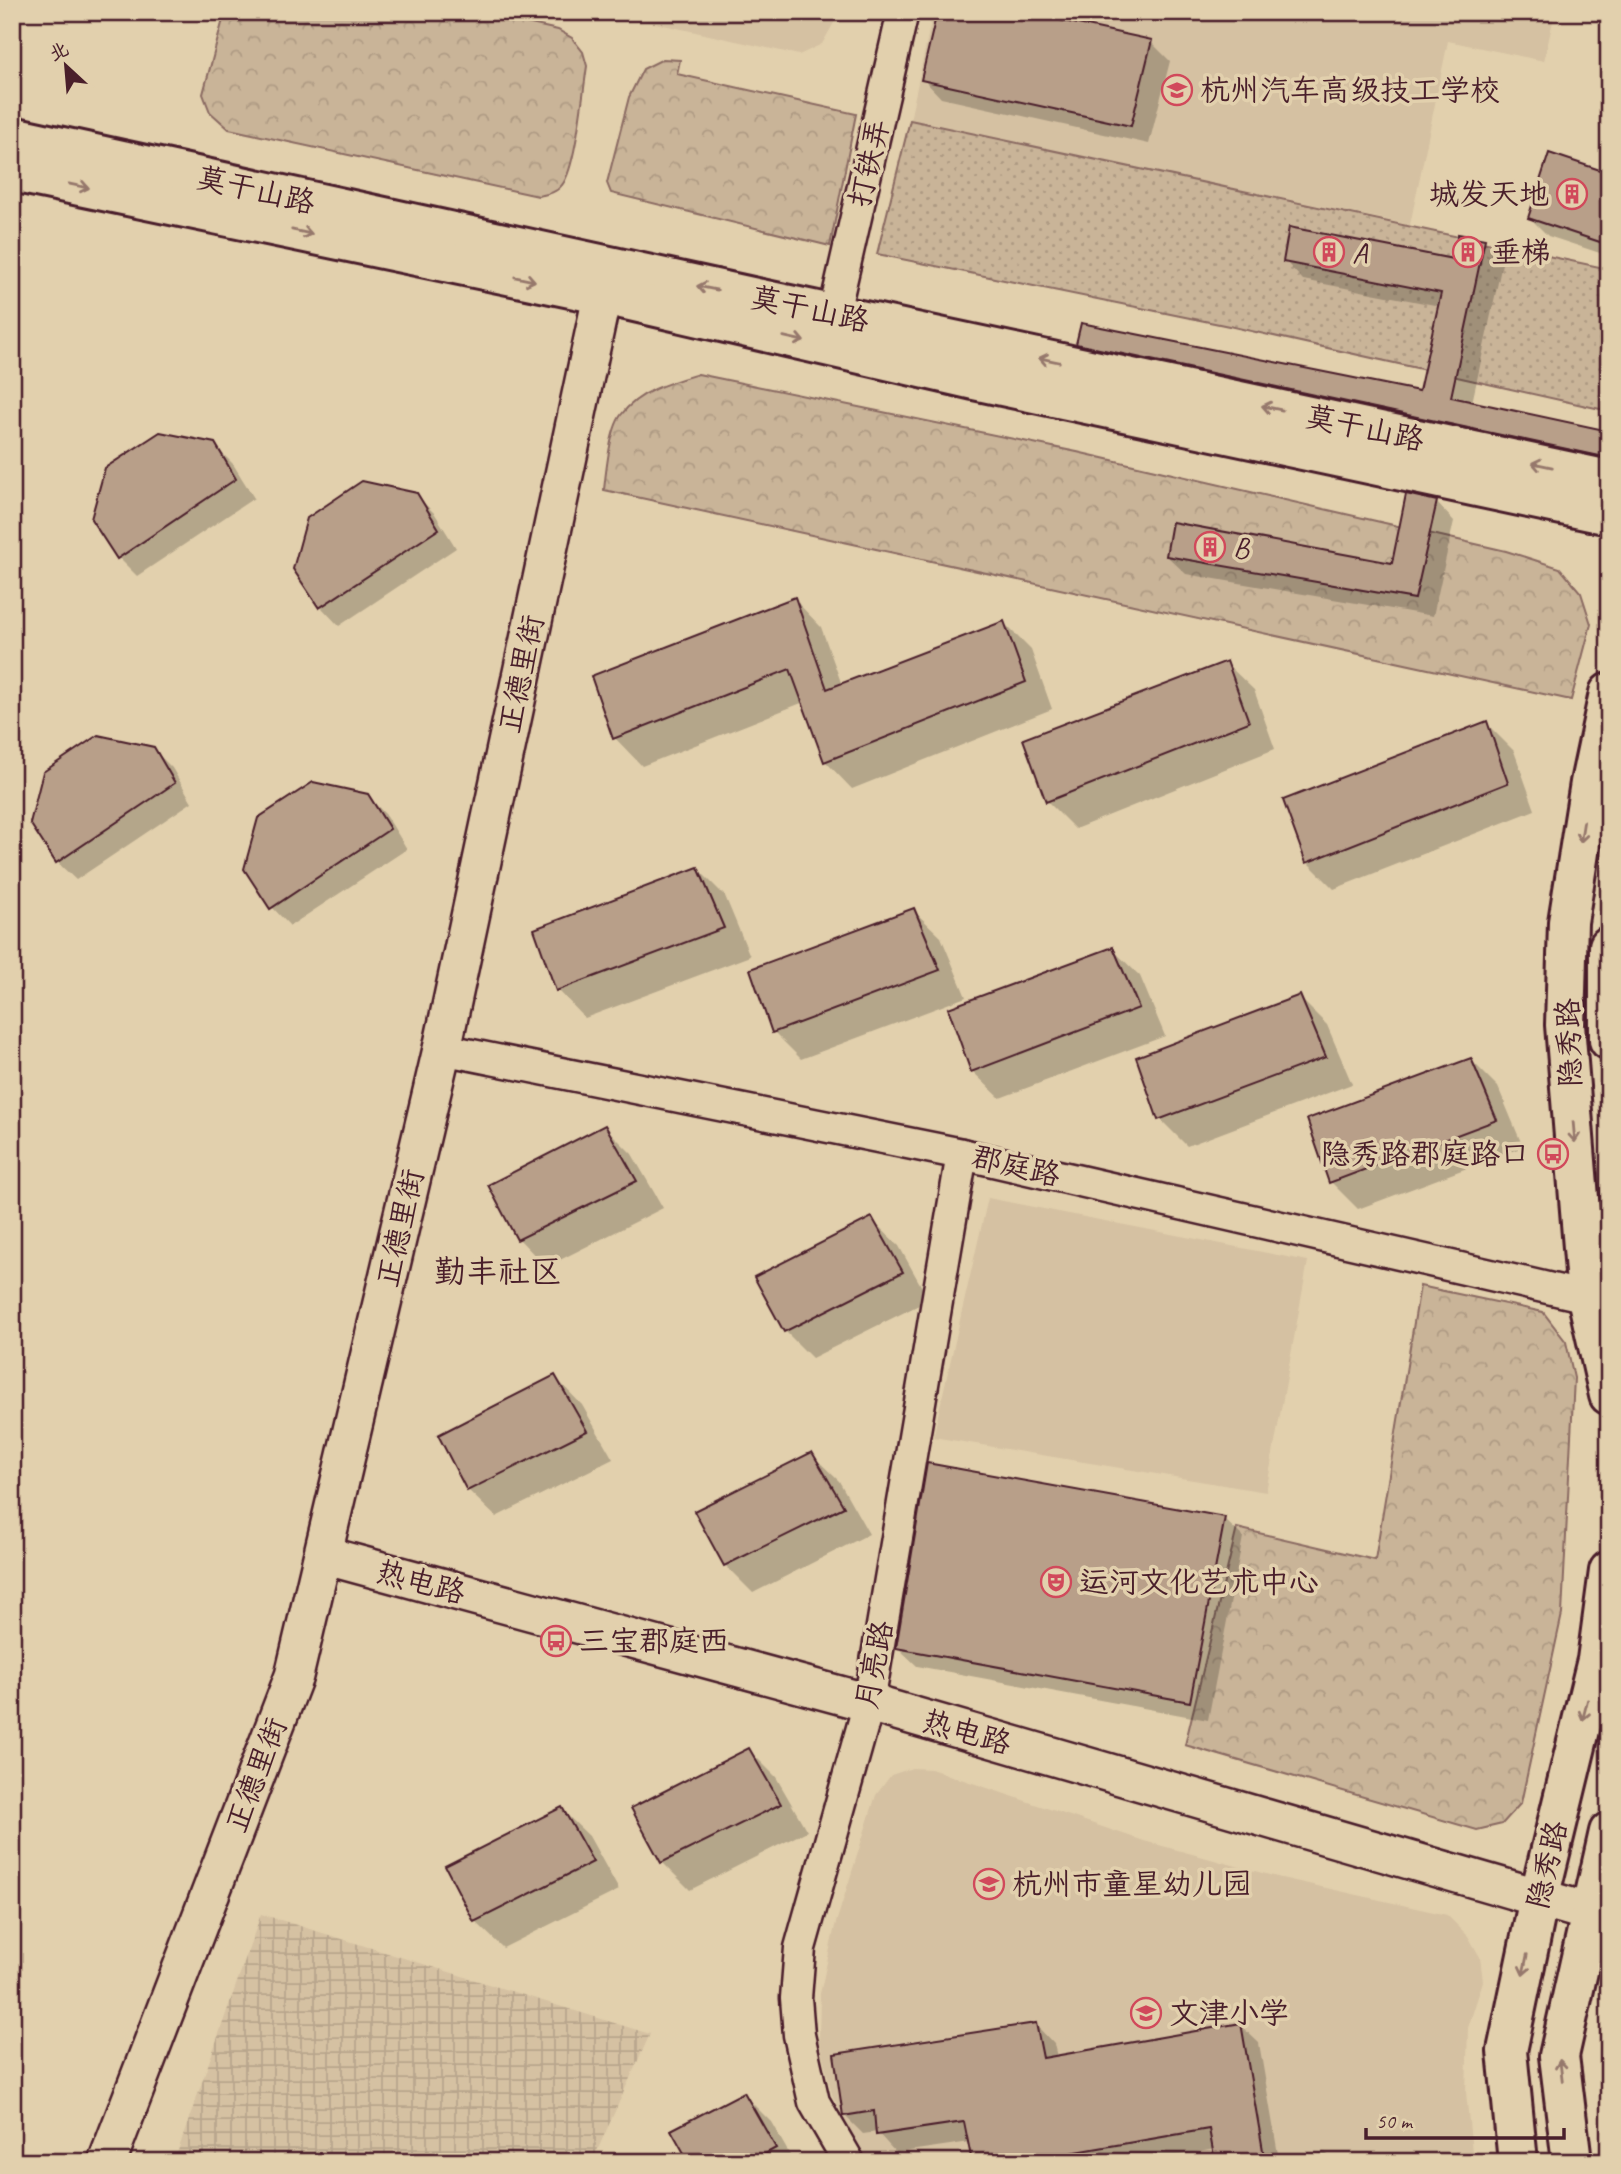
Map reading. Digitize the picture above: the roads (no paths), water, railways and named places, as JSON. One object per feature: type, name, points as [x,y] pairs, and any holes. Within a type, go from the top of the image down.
[{"type":"main road","name":"莫干山路","points":[[12,136],[606,282],[974,380],[1609,515]]},
{"type":"main road","name":"莫干山路","points":[[12,172],[606,282],[834,313],[1609,480]]},
{"type":"main road","name":"隐秀路","points":[[1609,693],[1590,783],[1568,922],[1565,1025],[1587,1297],[1609,1395]]},
{"type":"main road","name":"隐秀路","points":[[1609,946],[1609,1040]]},
{"type":"main road","name":"隐秀路","points":[[1518,2162],[1507,2050],[1539,1898],[1597,1660],[1609,1571]]},
{"type":"main road","name":"隐秀路","points":[[1572,2162],[1559,2056],[1599,1916],[1609,1832]]},
{"type":"street","name":"打铁弄","points":[[834,313],[903,12]]},
{"type":"street","name":"正德里街","points":[[107,2162],[294,1676],[442,1049],[606,282]]},
{"type":"street","name":"郡庭路","points":[[442,1049],[962,1154],[1587,1297]]},
{"type":"street","name":"月亮路","points":[[849,2162],[814,2102],[799,2035],[796,1998],[800,1948],[869,1703],[962,1154]]},
{"type":"street","name":"热电路","points":[[323,1555],[869,1703],[1599,1916]]},
{"type":"place","name":"杭州汽车高级技工学校","points":[[1177,90]]},
{"type":"place","name":"城发天地","points":[[1572,194]]},
{"type":"place","name":"A","points":[[1329,252]]},
{"type":"place","name":"垂梯","points":[[1468,252]]},
{"type":"place","name":"B","points":[[1210,547]]},
{"type":"place","name":"隐秀路郡庭路口","points":[[1553,1154]]},
{"type":"place","name":"运河文化艺术中心","points":[[1056,1582]]},
{"type":"place","name":"三宝郡庭西","points":[[556,1641]]},
{"type":"place","name":"杭州市童星幼儿园","points":[[989,1884]]},
{"type":"place","name":"文津小学","points":[[1146,2013]]},
{"type":"district","name":"勤丰社区","points":[[498,1271]]}]
